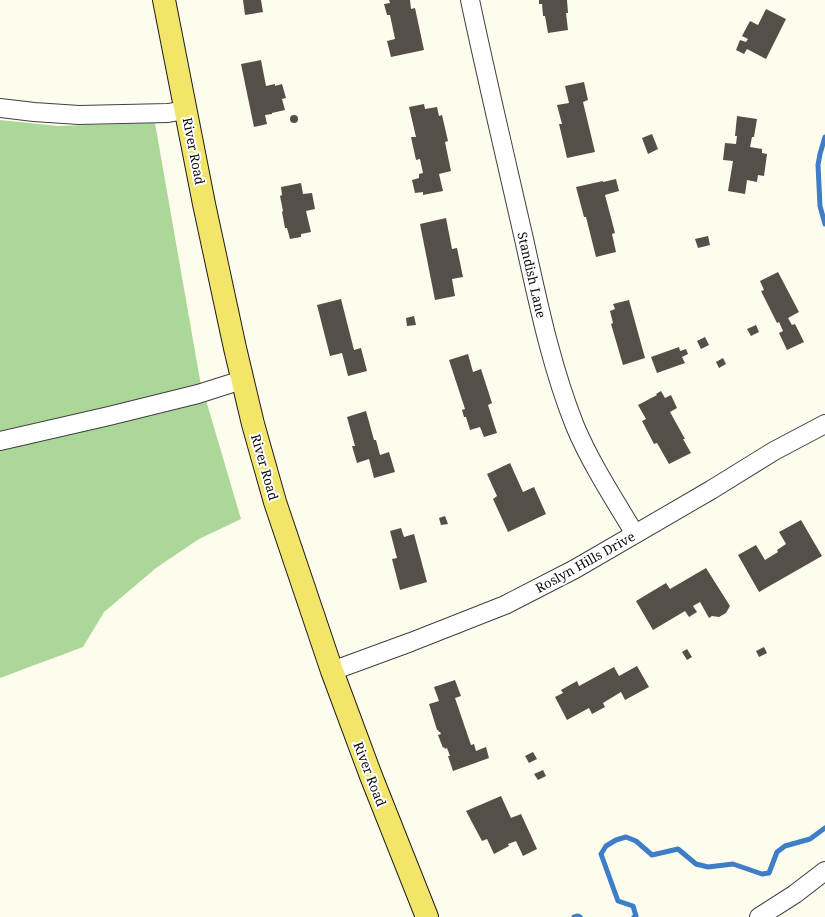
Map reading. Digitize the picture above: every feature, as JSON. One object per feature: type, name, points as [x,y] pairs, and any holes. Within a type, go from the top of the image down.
[{"type":"main road","name":"River Road","points":[[164,0],[204,204],[242,380],[275,502],[332,671],[427,917]]},
{"type":"street","name":"Standish Lane","points":[[470,0],[543,323],[562,390],[576,427],[594,466],[635,534]]},
{"type":"street","points":[[0,108],[79,115],[185,110]]},
{"type":"street","points":[[0,441],[198,394],[242,380]]},
{"type":"street","name":"Roslyn Hills Drive","points":[[332,671],[505,605],[575,569],[711,490],[774,451],[825,424]]},
{"type":"street","points":[[759,917],[795,894],[825,871]]},
{"type":"green space","points":[[0,120],[58,126],[155,123],[200,380],[241,519],[199,539],[156,568],[104,612],[83,647],[0,678]]},
{"type":"building","points":[[243,0],[261,0],[263,12],[245,15]]},
{"type":"building","points":[[389,0],[410,0],[411,9],[415,8],[424,50],[391,57],[387,41],[395,39],[390,15],[387,15],[384,4],[390,3]]},
{"type":"building","points":[[539,0],[567,0],[568,13],[566,13],[568,30],[548,33],[545,16],[543,16],[542,4],[539,4]]},
{"type":"building","points":[[766,9],[786,19],[766,59],[747,49],[744,54],[736,50],[740,40],[746,42],[748,39],[742,36],[750,21],[758,25]]},
{"type":"building","points":[[261,60],[266,86],[282,84],[286,98],[282,99],[285,110],[265,115],[267,124],[254,127],[241,64]]},
{"type":"building","points":[[584,82],[588,100],[583,102],[595,152],[567,158],[559,124],[562,124],[557,105],[569,103],[565,86]]},
{"type":"building","points":[[424,104],[425,109],[437,107],[439,116],[442,115],[448,141],[445,142],[451,171],[439,174],[443,191],[423,195],[423,192],[415,193],[412,180],[419,178],[419,174],[423,173],[420,159],[416,160],[411,137],[416,137],[409,107]]},
{"type":"building","points":[[292,115],[296,115],[298,119],[296,123],[292,123],[290,121],[290,117]]},
{"type":"building","points":[[737,116],[757,119],[754,137],[752,137],[750,147],[762,149],[762,153],[767,154],[764,176],[758,175],[757,182],[747,180],[745,194],[728,191],[733,161],[723,160],[725,143],[736,144],[737,136],[735,136]]},
{"type":"building","points":[[652,134],[658,149],[648,154],[642,138]]},
{"type":"building","points":[[616,179],[619,191],[605,195],[615,233],[612,234],[616,252],[596,257],[586,217],[584,217],[576,187]]},
{"type":"building","points":[[301,183],[303,194],[312,193],[315,209],[306,211],[311,232],[301,234],[301,237],[290,239],[287,228],[285,228],[282,212],[280,196],[282,195],[281,187]]},
{"type":"building","points":[[446,218],[452,249],[457,248],[463,277],[452,279],[455,296],[435,300],[420,224]]},
{"type":"building","points":[[708,236],[710,245],[698,248],[695,239]]},
{"type":"building","points":[[778,272],[799,312],[788,318],[792,325],[795,324],[804,342],[787,350],[779,333],[783,331],[779,322],[777,323],[761,291],[764,290],[760,281]]},
{"type":"building","points":[[341,299],[354,350],[361,348],[367,371],[348,376],[342,353],[330,356],[317,305]]},
{"type":"building","points":[[629,300],[645,358],[623,365],[611,324],[613,323],[610,311],[615,309],[613,304]]},
{"type":"building","points":[[414,316],[416,325],[407,326],[406,318]]},
{"type":"building","points":[[756,325],[759,332],[751,336],[747,329]]},
{"type":"building","points":[[705,337],[709,345],[701,349],[697,341]]},
{"type":"building","points":[[679,347],[680,351],[686,349],[688,354],[682,357],[685,363],[657,373],[651,357]]},
{"type":"building","points":[[468,354],[473,372],[481,369],[492,403],[488,405],[497,433],[484,437],[480,427],[470,430],[466,417],[464,417],[462,410],[465,409],[449,360]]},
{"type":"building","points":[[723,358],[726,364],[719,368],[716,362]]},
{"type":"building","points":[[661,391],[665,398],[671,395],[677,408],[670,412],[691,453],[669,464],[657,443],[654,444],[642,421],[646,419],[638,405],[657,395],[656,394]]},
{"type":"building","points":[[366,411],[380,455],[389,452],[395,472],[374,478],[369,459],[357,463],[352,446],[355,446],[347,417]]},
{"type":"building","points":[[510,463],[523,492],[534,487],[546,514],[508,532],[493,499],[497,496],[487,474]]},
{"type":"building","points":[[445,516],[448,524],[441,525],[439,518]]},
{"type":"building","points":[[801,520],[822,556],[759,592],[738,555],[756,545],[765,560],[778,552],[777,550],[786,544],[779,532]]},
{"type":"building","points":[[401,528],[404,537],[414,534],[427,582],[400,590],[392,559],[397,558],[390,531]]},
{"type":"building","points":[[706,568],[730,606],[726,613],[719,617],[712,616],[709,618],[700,602],[693,606],[697,612],[689,617],[685,611],[653,630],[636,601],[666,583],[670,589]]},
{"type":"building","points":[[764,647],[767,653],[759,657],[756,651]]},
{"type":"building","points":[[687,649],[692,657],[687,660],[682,652]]},
{"type":"building","points":[[637,666],[649,687],[625,700],[621,692],[603,703],[605,707],[592,714],[589,708],[567,720],[555,697],[563,693],[561,690],[577,681],[579,686],[614,667],[619,676]]},
{"type":"building","points":[[455,680],[461,696],[455,698],[471,745],[474,744],[476,751],[486,747],[489,758],[453,771],[448,756],[450,756],[447,748],[443,748],[438,735],[441,734],[437,730],[429,704],[439,701],[434,687]]},
{"type":"building","points":[[533,752],[537,759],[529,763],[525,756]]},
{"type":"building","points":[[543,770],[546,776],[538,780],[534,774]]},
{"type":"building","points":[[501,796],[511,818],[521,814],[537,849],[523,856],[516,841],[508,844],[509,846],[494,854],[487,839],[482,841],[466,811]]},
{"type":"waterway","points":[[825,137],[818,165],[820,206],[825,224]]},
{"type":"waterway","points":[[634,917],[636,916],[633,906],[618,901],[601,854],[606,846],[616,840],[626,837],[636,841],[652,855],[678,849],[696,864],[708,867],[733,864],[762,874],[769,873],[777,852],[785,846],[810,839],[825,828]]},
{"type":"waterway","points":[[574,917],[580,917]]}]
